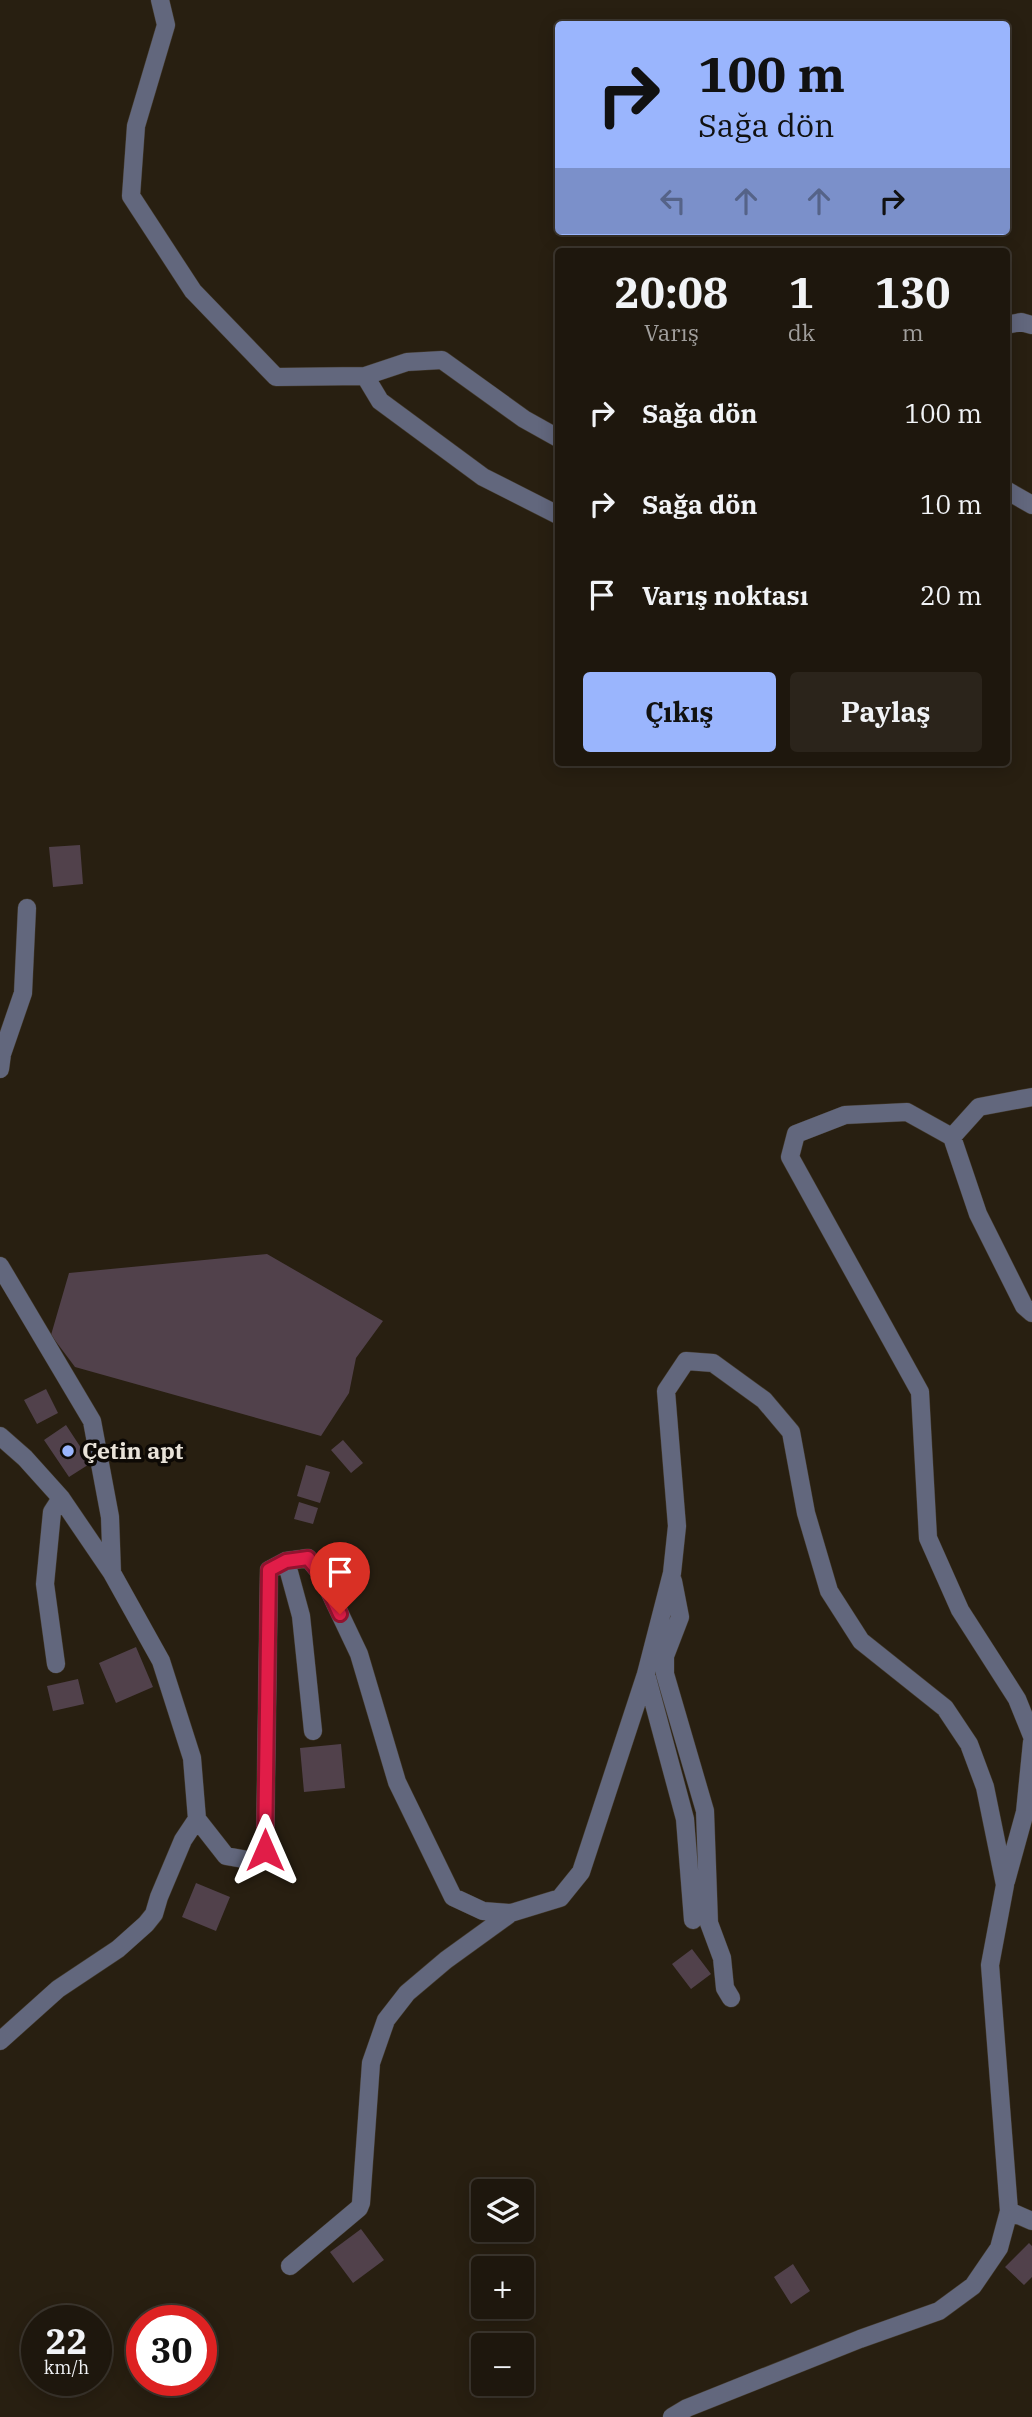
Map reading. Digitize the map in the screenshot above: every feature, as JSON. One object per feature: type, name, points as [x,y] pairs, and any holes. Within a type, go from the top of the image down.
[{"type":"street","points":[[160,0],[166,25],[136,126],[131,196],[193,292],[276,377],[365,376],[407,362],[442,360],[524,419],[555,436]]},
{"type":"street","points":[[1010,324],[1021,322],[1032,325]]},
{"type":"street","points":[[365,376],[380,401],[483,477],[555,513]]},
{"type":"street","points":[[1010,492],[1032,505]]},
{"type":"street","points":[[0,1069],[2,1054],[23,993],[27,908]]},
{"type":"street","points":[[952,1137],[979,1107],[1032,1097]]},
{"type":"street","points":[[672,2417],[687,2408],[847,2344],[939,2311],[974,2286],[999,2248],[1009,2211],[990,1965],[1005,1885],[1025,1812],[1032,1739],[1017,1699],[960,1609],[928,1538],[920,1392],[790,1157],[796,1134],[845,1115],[907,1112],[952,1137],[978,1214],[1024,1306],[1032,1313]]},
{"type":"street","points":[[0,1266],[92,1421],[110,1517],[112,1573]]},
{"type":"street","points":[[290,2266],[359,2208],[361,2203],[371,2063],[386,2021],[407,1993],[446,1960],[511,1913],[560,1898],[581,1872],[646,1674],[672,1573],[677,1526],[666,1391],[686,1361],[713,1363],[764,1400],[791,1432],[807,1513],[829,1591],[861,1641],[945,1707],[969,1744],[985,1787],[1005,1885]]},
{"type":"street","points":[[0,1436],[25,1458],[61,1498],[112,1573],[162,1661],[192,1758],[197,1819],[226,1856],[254,1861],[265,1850],[269,1570],[286,1561],[308,1558],[321,1574],[359,1654],[397,1782],[453,1897],[483,1911],[511,1913]]},
{"type":"street","points":[[56,1664],[46,1584],[52,1512],[61,1498]]},
{"type":"street","points":[[286,1561],[302,1616],[313,1731]]},
{"type":"street","points":[[672,1573],[680,1617],[665,1656],[665,1674],[705,1811],[709,1923],[722,1958],[725,1988],[732,1998]]},
{"type":"street","points":[[646,1674],[685,1819],[693,1920]]},
{"type":"street","points":[[0,2041],[58,1989],[118,1949],[146,1924],[154,1914],[183,1840],[197,1819]]},
{"type":"street","points":[[1009,2211],[1032,2221]]},
{"type":"building","points":[[80,845],[83,884],[53,887],[49,847]]},
{"type":"building","points":[[267,1254],[383,1321],[356,1358],[349,1393],[321,1436],[75,1367],[51,1335],[69,1273]]},
{"type":"building","points":[[46,1389],[58,1413],[37,1424],[24,1400]]},
{"type":"building","name":"Çetin apt","points":[[66,1425],[91,1463],[69,1477],[44,1440]]},
{"type":"building","points":[[343,1440],[363,1463],[351,1473],[331,1450]]},
{"type":"building","points":[[306,1465],[330,1472],[320,1503],[297,1496]]},
{"type":"building","points":[[299,1502],[318,1508],[313,1524],[294,1519]]},
{"type":"building","points":[[136,1647],[153,1687],[116,1703],[99,1663]]},
{"type":"building","points":[[78,1679],[84,1704],[53,1711],[47,1686]]},
{"type":"building","points":[[341,1744],[345,1788],[304,1792],[300,1748]]},
{"type":"building","points":[[196,1883],[230,1897],[216,1931],[182,1917]]},
{"type":"building","points":[[692,1949],[711,1974],[691,1989],[672,1964]]},
{"type":"building","points":[[361,2229],[384,2260],[353,2283],[330,2252]]},
{"type":"building","points":[[1029,2243],[1032,2246],[1032,2277],[1024,2285],[1005,2267]]},
{"type":"building","points":[[793,2264],[810,2291],[791,2304],[774,2277]]},
{"type":"place","name":"Çetin apt","points":[[68,1451]]},
{"type":"route","points":[[265,1850],[269,1570],[286,1561],[308,1558],[321,1574],[340,1614]]}]
